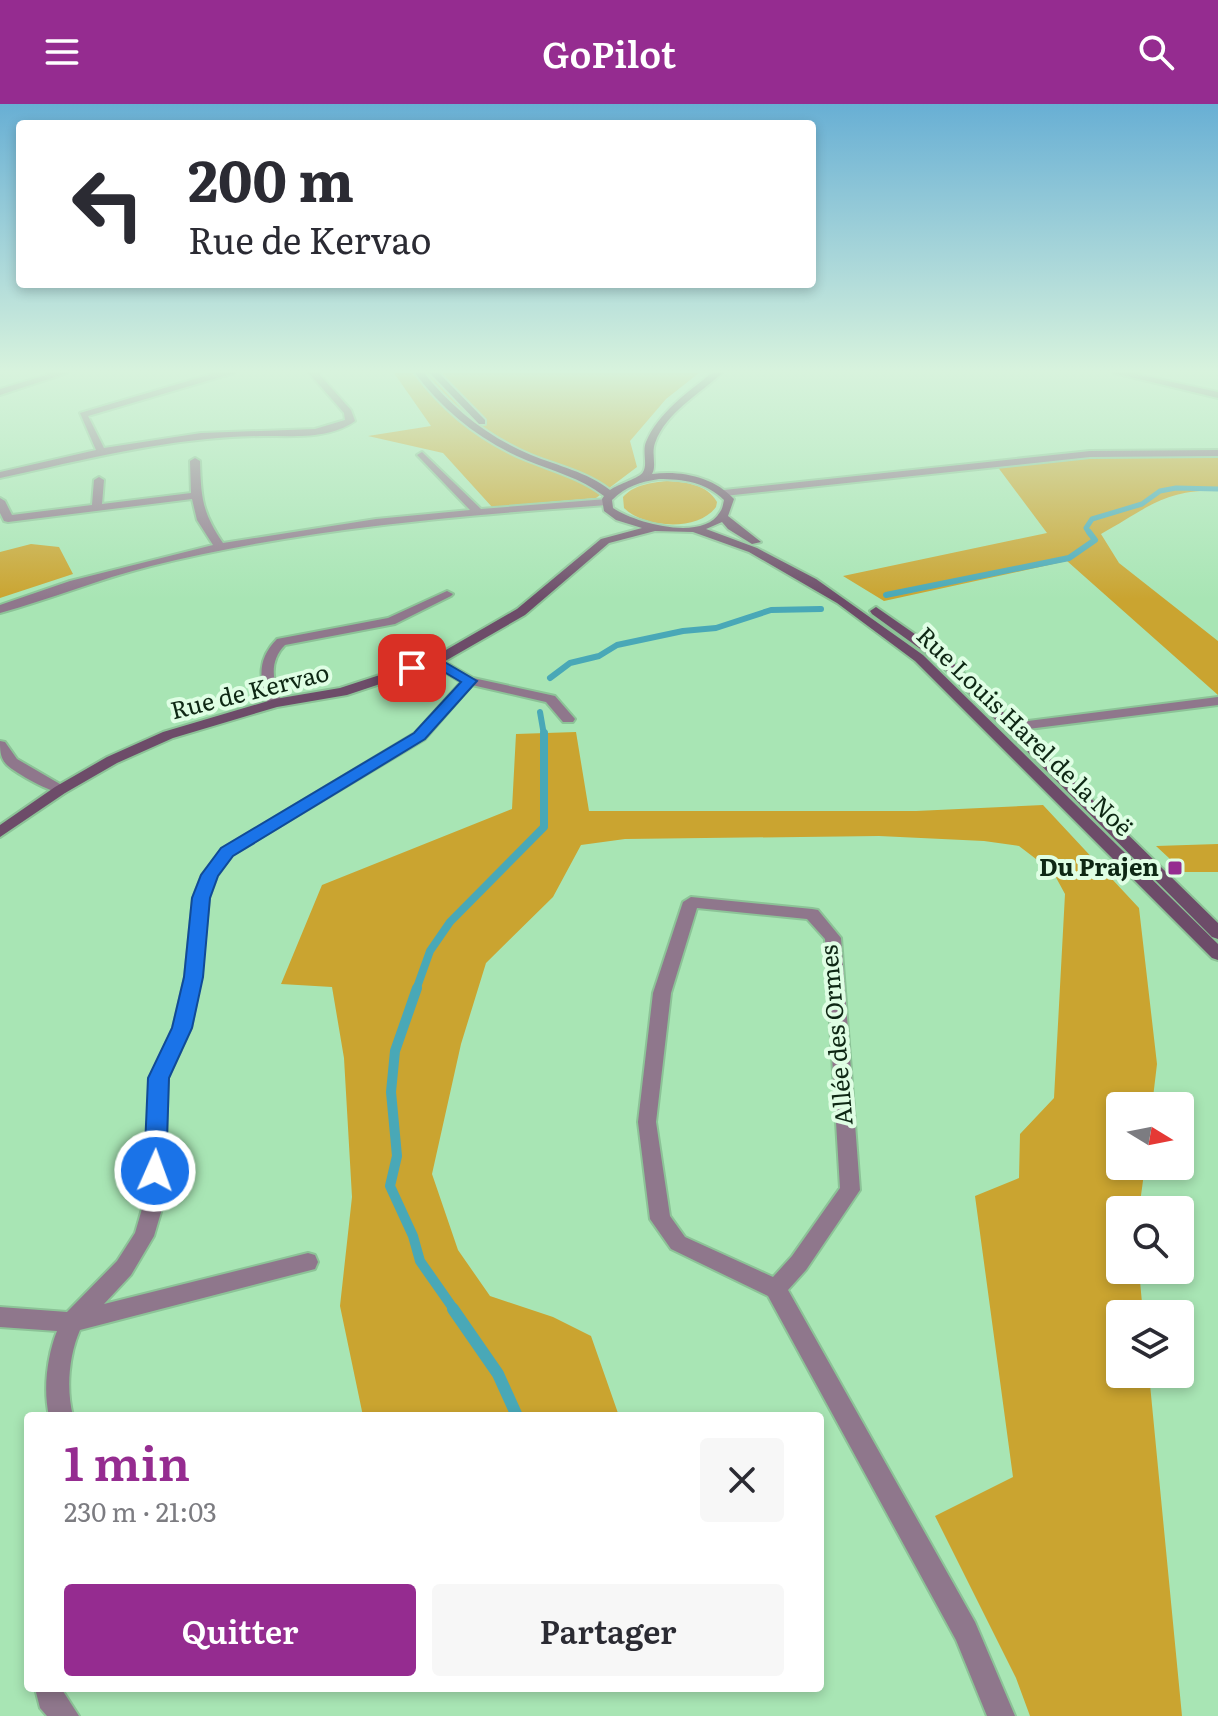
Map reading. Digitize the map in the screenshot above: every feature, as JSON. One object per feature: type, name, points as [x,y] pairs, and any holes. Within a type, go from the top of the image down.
[{"type":"main road","points":[[508,448],[593,483],[609,498]]},
{"type":"main road","points":[[528,448],[615,480],[676,476],[701,481],[724,493],[729,499],[730,508],[723,517],[693,529],[651,529],[617,518],[608,509],[615,480]]},
{"type":"main road","points":[[644,478],[650,470],[650,448]]},
{"type":"main road","points":[[648,454],[676,476]]},
{"type":"main road","name":"Rue Louis Harel de la Noë","points":[[723,517],[743,535],[811,571],[886,617],[941,658],[1218,933]]},
{"type":"main road","name":"Rue de Kervao","points":[[0,832],[60,790],[112,760],[168,735],[275,703],[342,692],[436,661],[521,612],[605,541],[617,518]]},
{"type":"main road","name":"Rue de Kervao","points":[[605,541],[651,529]]},
{"type":"main road","name":"Rue Louis Harel de la Noë","points":[[693,529],[724,537],[807,580],[877,625],[919,658],[1218,954]]},
{"type":"street","points":[[0,475],[118,448]]},
{"type":"street","points":[[724,493],[1090,454],[1218,453]]},
{"type":"street","points":[[422,455],[478,512]]},
{"type":"street","points":[[195,461],[196,495],[202,520],[219,546]]},
{"type":"street","points":[[97,507],[99,480]]},
{"type":"street","points":[[0,501],[12,523],[97,507],[196,495]]},
{"type":"street","points":[[0,609],[116,571],[219,546],[328,527],[609,498]]},
{"type":"street","points":[[275,703],[265,662],[281,642],[391,621],[447,594]]},
{"type":"street","points":[[436,661],[469,681],[550,699],[568,719]]},
{"type":"street","points":[[60,1412],[61,1349],[72,1322],[124,1268],[144,1236],[154,1202],[159,1078],[182,1028],[193,977],[201,898],[210,875],[227,852],[420,736],[469,681]]},
{"type":"street","points":[[1013,727],[1218,701]]},
{"type":"street","points":[[0,745],[12,762],[60,790]]},
{"type":"street","name":"Allée des Ormes","points":[[691,902],[812,914],[833,938],[850,1190],[799,1263],[776,1289],[678,1243],[660,1219],[647,1122],[662,993],[691,902]]},
{"type":"street","points":[[0,1317],[72,1322],[308,1262]]},
{"type":"street","points":[[776,1289],[966,1631],[1001,1716]]},
{"type":"street","points":[[49,1692],[65,1716]]},
{"type":"shaded area","points":[[422,448],[632,448],[637,467],[596,498],[492,507],[443,453]]},
{"type":"shaded area","points":[[1218,457],[1218,491],[1184,493],[1156,502],[1101,534],[1119,563],[1218,641],[1218,695],[1067,561],[884,601],[843,576],[1047,533],[997,466],[1080,458]]},
{"type":"shaded area","points":[[667,481],[688,483],[708,491],[717,502],[716,507],[697,521],[684,524],[644,520],[624,508],[623,497],[633,489]]},
{"type":"shaded area","points":[[31,544],[59,547],[73,574],[0,598],[0,552]]},
{"type":"shaded area","points":[[576,732],[589,811],[916,811],[1043,805],[1139,908],[1157,1064],[1154,1092],[1106,1092],[1106,1180],[1143,1180],[1141,1196],[1106,1196],[1106,1284],[1140,1284],[1142,1300],[1106,1300],[1106,1388],[1150,1388],[1182,1716],[1030,1716],[1016,1678],[935,1516],[1013,1477],[975,1196],[1019,1178],[1020,1134],[1054,1098],[1065,894],[1053,872],[1019,846],[984,841],[879,836],[625,839],[581,845],[553,897],[486,963],[461,1044],[432,1174],[458,1250],[490,1296],[553,1317],[591,1336],[618,1412],[362,1412],[340,1306],[352,1197],[344,1058],[332,987],[281,984],[322,885],[512,809],[516,734]]},
{"type":"shaded area","points":[[1218,844],[1218,872],[1184,872],[1156,846]]},
{"type":"waterway","points":[[1090,534],[1086,528],[1092,519],[1142,504],[1160,491],[1176,488],[1218,489]]},
{"type":"waterway","points":[[886,595],[1069,558],[1095,540],[1089,532]]},
{"type":"waterway","points":[[550,678],[570,663],[599,656],[617,645],[683,631],[716,628],[771,610],[821,609]]},
{"type":"waterway","points":[[540,712],[544,735]]},
{"type":"waterway","points":[[416,990],[430,951],[450,922],[544,827],[544,735]]},
{"type":"waterway","points":[[417,988],[395,1051],[391,1092],[397,1156],[390,1186],[413,1236],[420,1261],[455,1311]]},
{"type":"waterway","points":[[453,1309],[498,1374],[515,1412]]},
{"type":"place","name":"Du Prajen","points":[[1175,868]]},
{"type":"route","points":[[155,1171],[159,1078],[182,1028],[193,977],[201,898],[210,875],[227,852],[322,792],[420,736],[469,681],[436,661],[412,668]]}]
